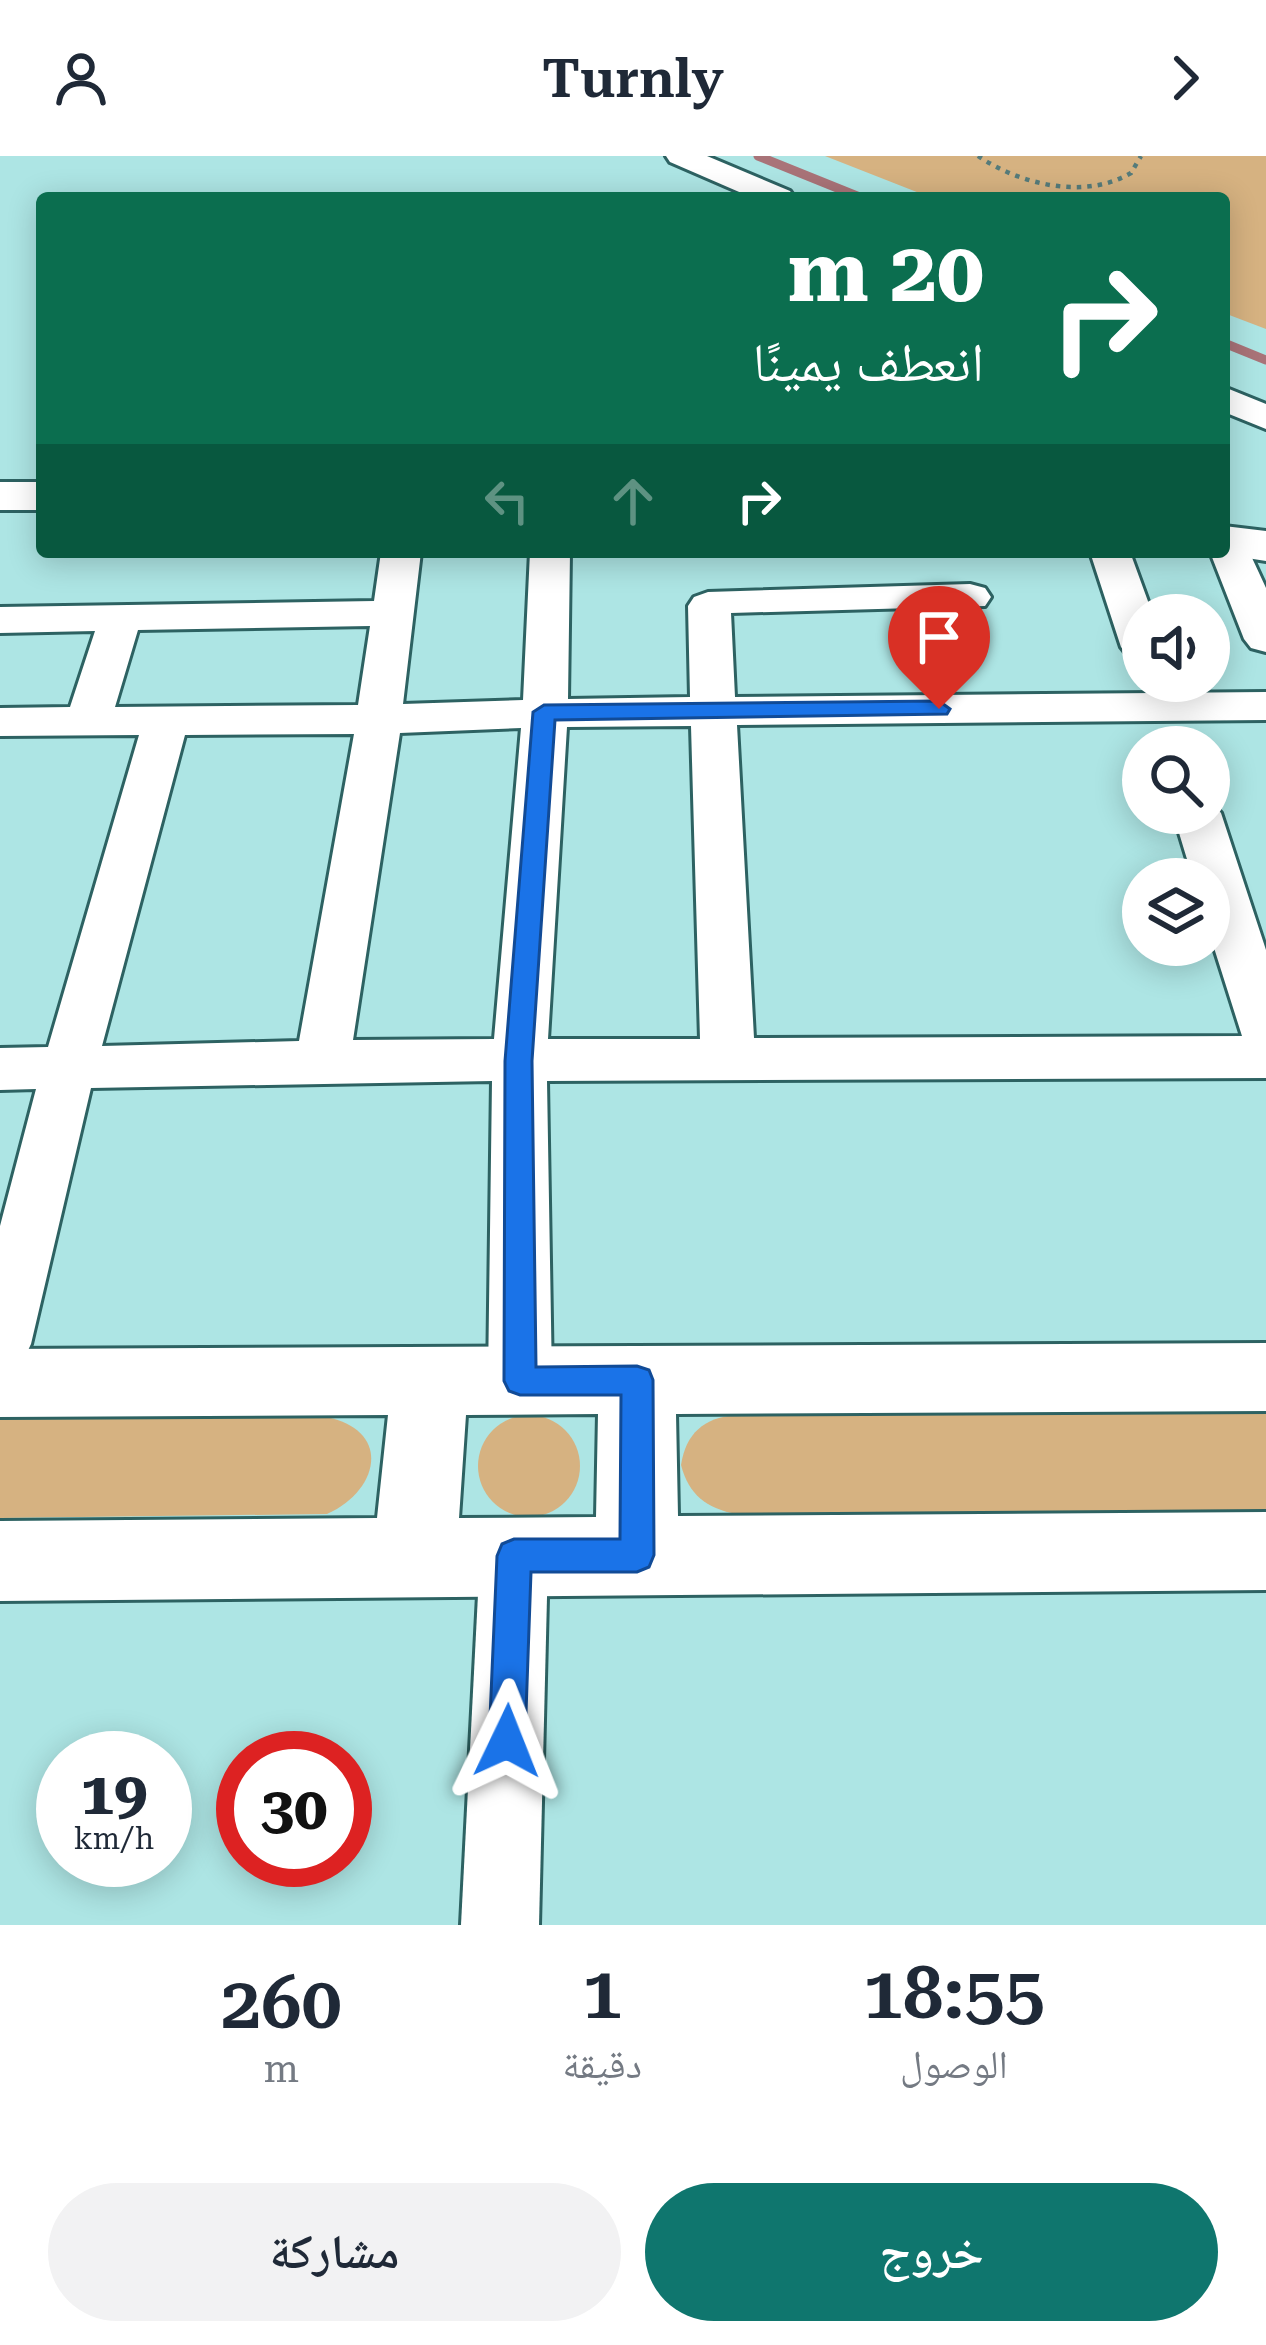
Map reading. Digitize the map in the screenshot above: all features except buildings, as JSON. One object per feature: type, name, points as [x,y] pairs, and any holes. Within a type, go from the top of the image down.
[{"type":"street","points":[[681,156],[765,192]]},
{"type":"street","points":[[1230,401],[1266,418]]},
{"type":"street","points":[[0,496],[36,496]]},
{"type":"street","points":[[1239,542],[1266,639]]},
{"type":"street","points":[[323,1061],[400,558]]},
{"type":"street","points":[[520,1381],[519,1061],[544,712],[550,558]]},
{"type":"street","points":[[1112,558],[1125,594]]},
{"type":"street","points":[[728,1062],[707,610],[713,603],[970,597]]},
{"type":"street","points":[[0,620],[393,614]]},
{"type":"street","points":[[88,721],[120,620]]},
{"type":"street","points":[[0,722],[714,710],[1165,712],[1266,706]]},
{"type":"street","points":[[0,1343],[69,1067],[166,721]]},
{"type":"street","points":[[1204,834],[1266,1032]]},
{"type":"street","points":[[0,1069],[323,1061],[1266,1057]]},
{"type":"street","points":[[0,1383],[1266,1376]]},
{"type":"street","points":[[637,1380],[637,1555]]},
{"type":"street","points":[[416,1557],[430,1381]]},
{"type":"street","points":[[0,1561],[1266,1551]]},
{"type":"street","points":[[500,1925],[514,1556]]},
{"type":"path","points":[[978,156],[1007,176],[1056,186],[1084,186],[1127,176],[1141,156]]},
{"type":"shaded area","points":[[825,156],[1266,156],[1266,329],[1230,315],[1230,192],[917,192]]},
{"type":"shaded area","points":[[1266,1411],[1266,1510],[736,1514],[700,1499],[681,1465],[698,1429],[735,1415]]},
{"type":"shaded area","points":[[529,1415],[558,1423],[572,1437],[580,1466],[572,1495],[558,1509],[529,1517],[500,1509],[486,1495],[478,1466],[486,1437],[500,1423]]},
{"type":"shaded area","points":[[326,1417],[361,1434],[371,1461],[358,1491],[327,1514],[0,1518],[0,1419]]},
{"type":"waterway","points":[[758,156],[847,192]]},
{"type":"waterway","points":[[1230,345],[1266,360]]},
{"type":"route","points":[[507,1741],[514,1556],[637,1555],[637,1380],[520,1381],[519,1061],[544,712],[939,709]]}]
